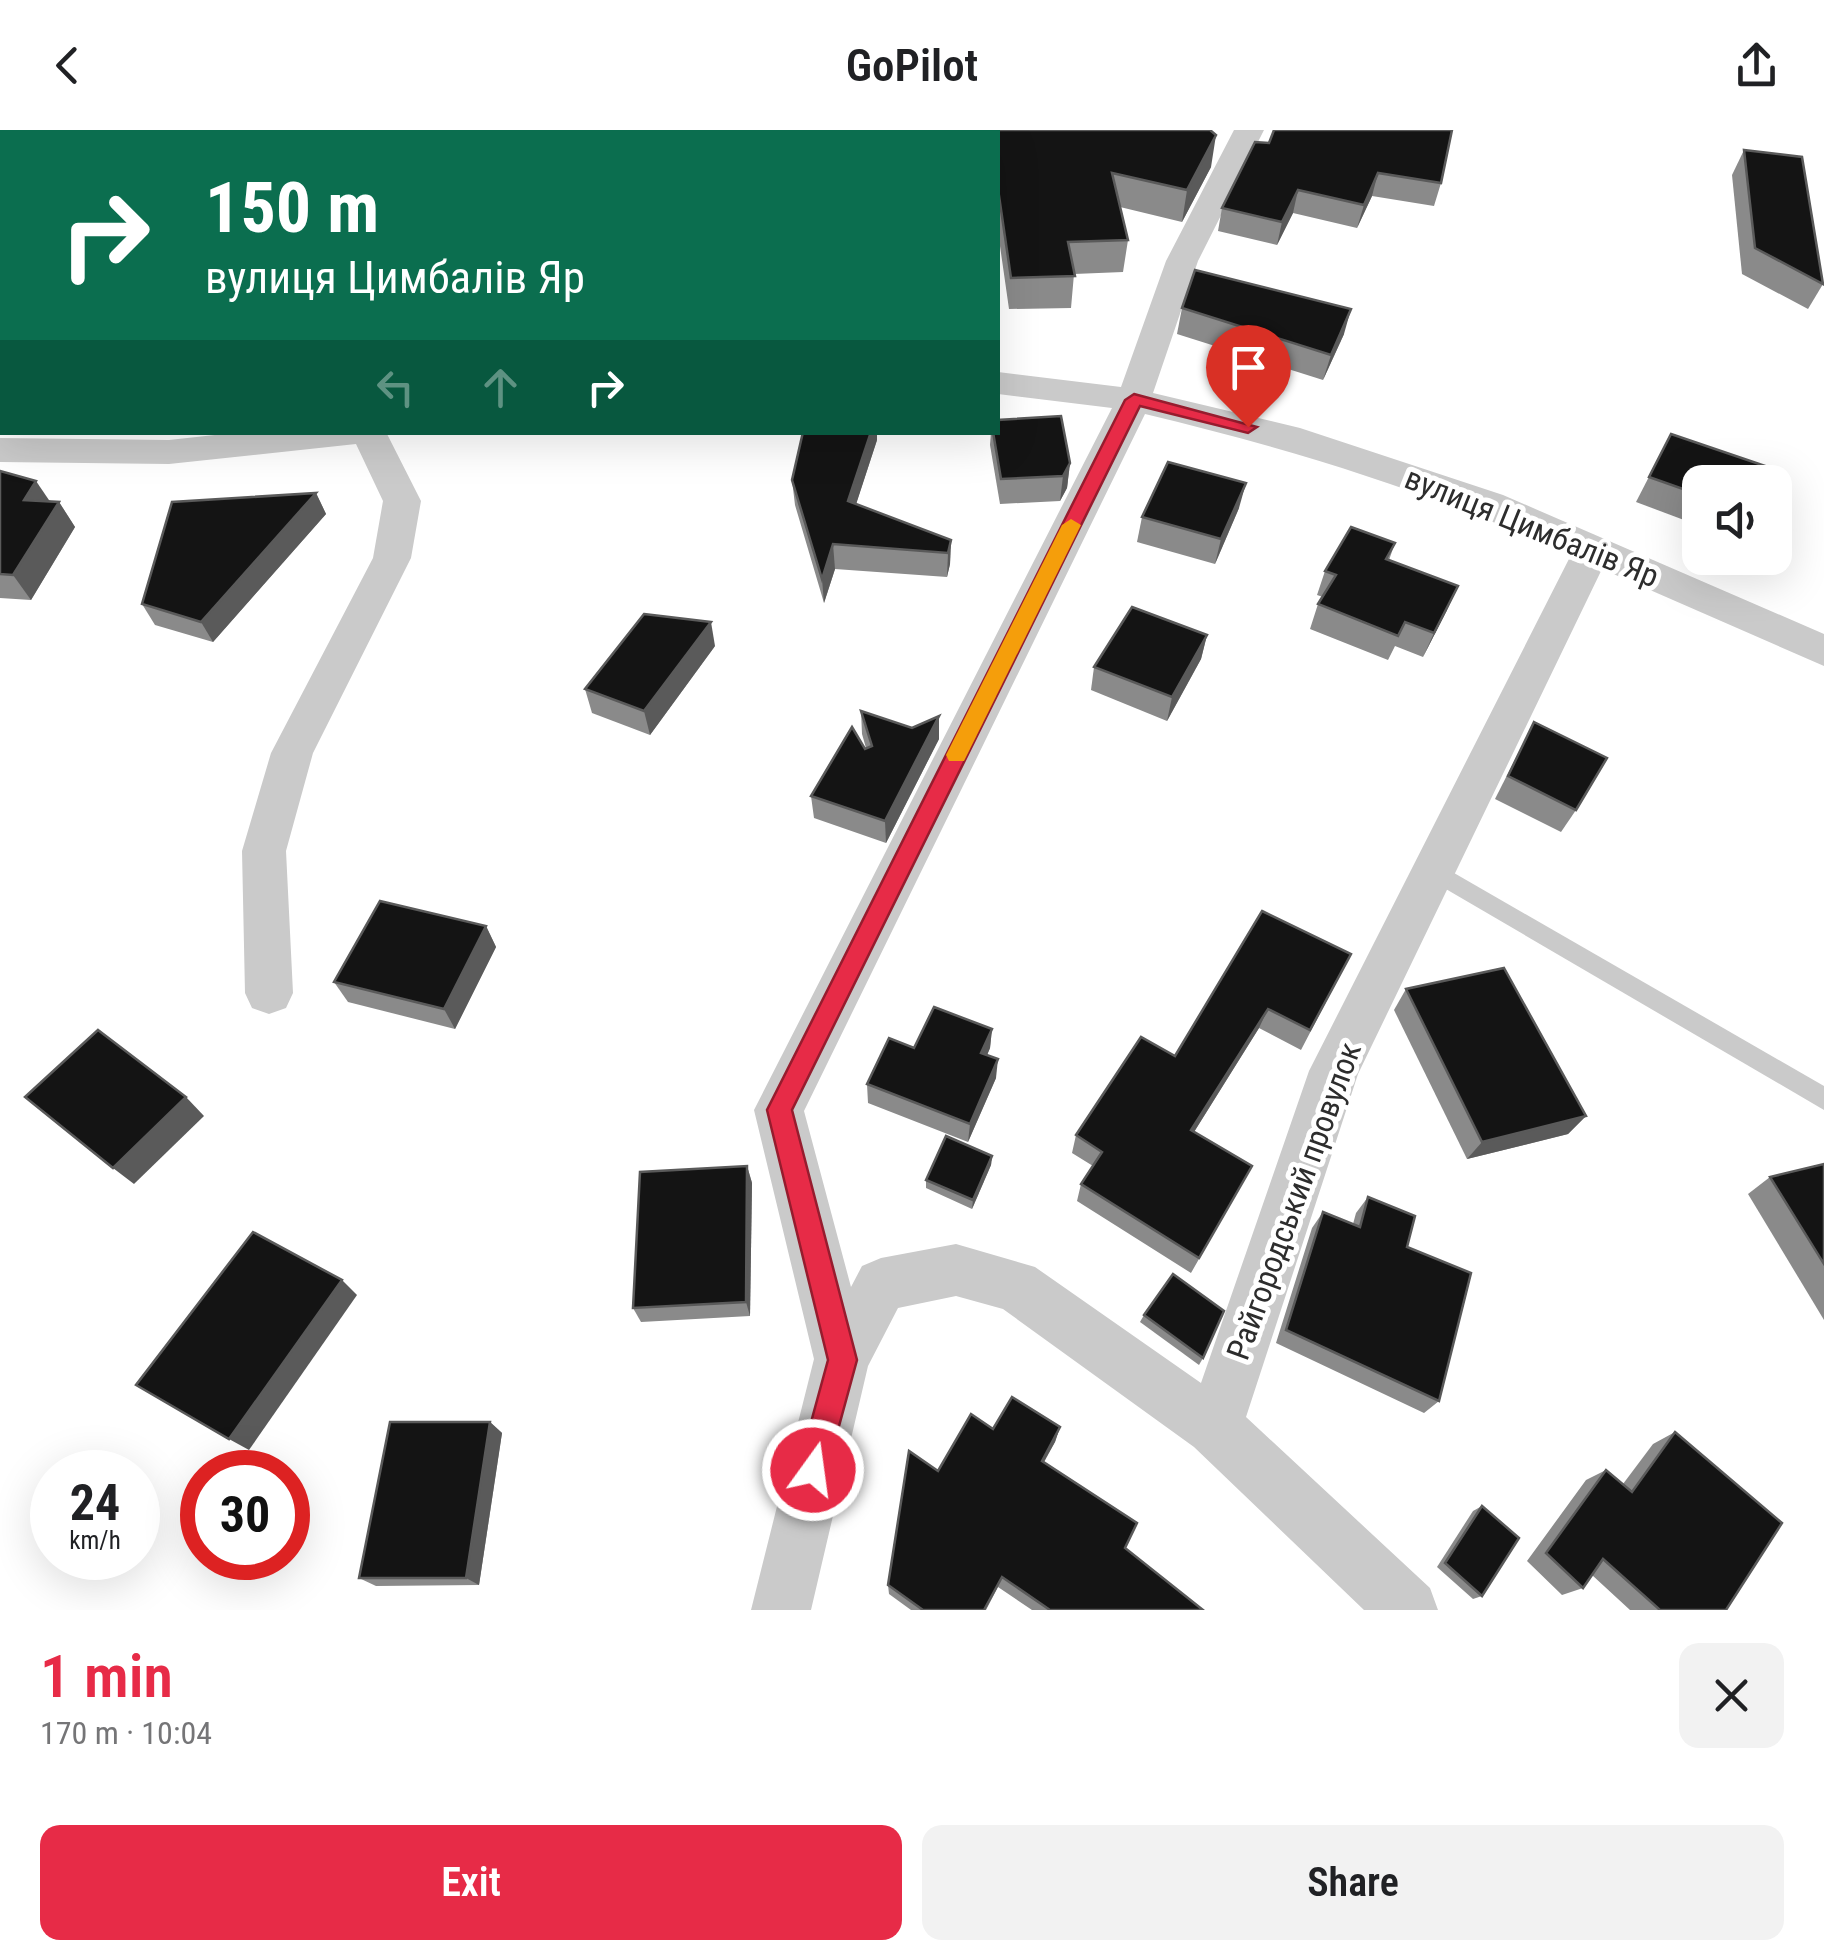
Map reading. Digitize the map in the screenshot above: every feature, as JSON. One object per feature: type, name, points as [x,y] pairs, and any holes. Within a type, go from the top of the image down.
[{"type":"street","points":[[842,1360],[780,1110],[1134,400],[1156,322],[1218,161],[1249,130]]},
{"type":"street","name":"вулиця Цимбалів Яр","points":[[1000,383],[1134,400],[1305,442],[1490,504],[1824,651]]},
{"type":"street","points":[[0,450],[169,452],[330,435]]},
{"type":"street","points":[[269,993],[264,851],[292,753],[392,558],[402,501],[369,435]]},
{"type":"street","name":"Райгородський провулок","points":[[1214,1427],[1334,1072],[1592,551]]},
{"type":"street","points":[[781,1610],[842,1360],[881,1285],[956,1270],[1016,1286],[1214,1427],[1408,1610]]},
{"type":"lane","points":[[1436,871],[1824,1098]]},
{"type":"building","points":[[1000,130],[1210,130],[1216,135],[1187,190],[1112,173],[1128,240],[1068,242],[1075,276],[1011,278],[1000,203]]},
{"type":"building","points":[[1274,130],[1452,130],[1441,183],[1378,173],[1364,205],[1298,190],[1282,222],[1222,208],[1255,142],[1269,143]]},
{"type":"building","points":[[1744,150],[1802,157],[1823,284],[1755,248]]},
{"type":"building","points":[[1195,270],[1351,309],[1331,355],[1182,308]]},
{"type":"building","points":[[1061,416],[1070,463],[1063,476],[1001,479],[994,435],[1000,435],[1000,420]]},
{"type":"building","points":[[1671,434],[1762,465],[1682,465],[1682,489],[1649,477]]},
{"type":"building","points":[[802,435],[870,435],[848,501],[951,540],[948,553],[833,544],[822,579],[792,480]]},
{"type":"building","points":[[1168,462],[1246,483],[1221,539],[1142,517]]},
{"type":"building","points":[[0,471],[36,481],[24,500],[59,502],[13,575],[0,574]]},
{"type":"building","points":[[316,493],[201,622],[142,604],[172,502]]},
{"type":"building","points":[[1351,527],[1395,543],[1386,559],[1458,586],[1434,633],[1405,622],[1398,636],[1318,604],[1336,575],[1325,571]]},
{"type":"building","points":[[1132,607],[1207,635],[1172,697],[1094,667]]},
{"type":"building","points":[[644,614],[711,622],[644,711],[585,689]]},
{"type":"building","points":[[861,711],[912,728],[939,716],[885,821],[811,796],[852,727],[865,749],[872,746]]},
{"type":"building","points":[[1534,722],[1607,758],[1576,810],[1508,776]]},
{"type":"building","points":[[380,901],[486,926],[444,1009],[334,982]]},
{"type":"building","points":[[1262,911],[1351,954],[1310,1030],[1268,1009],[1191,1130],[1252,1166],[1199,1258],[1081,1184],[1102,1152],[1076,1135],[1141,1037],[1175,1056]]},
{"type":"building","points":[[1504,968],[1586,1116],[1482,1142],[1406,989]]},
{"type":"building","points":[[934,1007],[992,1029],[981,1053],[998,1059],[970,1124],[867,1084],[889,1038],[914,1048]]},
{"type":"building","points":[[98,1030],[186,1097],[113,1168],[25,1097]]},
{"type":"building","points":[[946,1136],[992,1156],[973,1200],[926,1180]]},
{"type":"building","points":[[1824,1164],[1824,1264],[1770,1177]]},
{"type":"building","points":[[747,1166],[746,1302],[633,1308],[640,1172]]},
{"type":"building","points":[[1368,1197],[1415,1216],[1407,1247],[1471,1273],[1439,1401],[1286,1330],[1323,1212],[1360,1227]]},
{"type":"building","points":[[253,1232],[342,1280],[229,1439],[136,1385]]},
{"type":"building","points":[[1173,1274],[1224,1311],[1203,1358],[1144,1315]]},
{"type":"building","points":[[1012,1397],[1060,1427],[1042,1461],[1137,1523],[1125,1548],[1203,1610],[1050,1610],[1002,1577],[984,1610],[923,1610],[888,1585],[909,1451],[938,1471],[971,1414],[993,1429]]},
{"type":"building","points":[[390,1422],[490,1422],[466,1578],[359,1578]]},
{"type":"building","points":[[1675,1432],[1782,1523],[1726,1610],[1660,1610],[1603,1559],[1583,1588],[1546,1553],[1606,1470],[1632,1492]]},
{"type":"building","points":[[1482,1506],[1519,1538],[1482,1596],[1445,1563]]},
{"type":"slow traffic","points":[[957,755],[1071,525]]},
{"type":"route","points":[[813,1470],[842,1360],[780,1110],[1134,400],[1248,427]]}]
